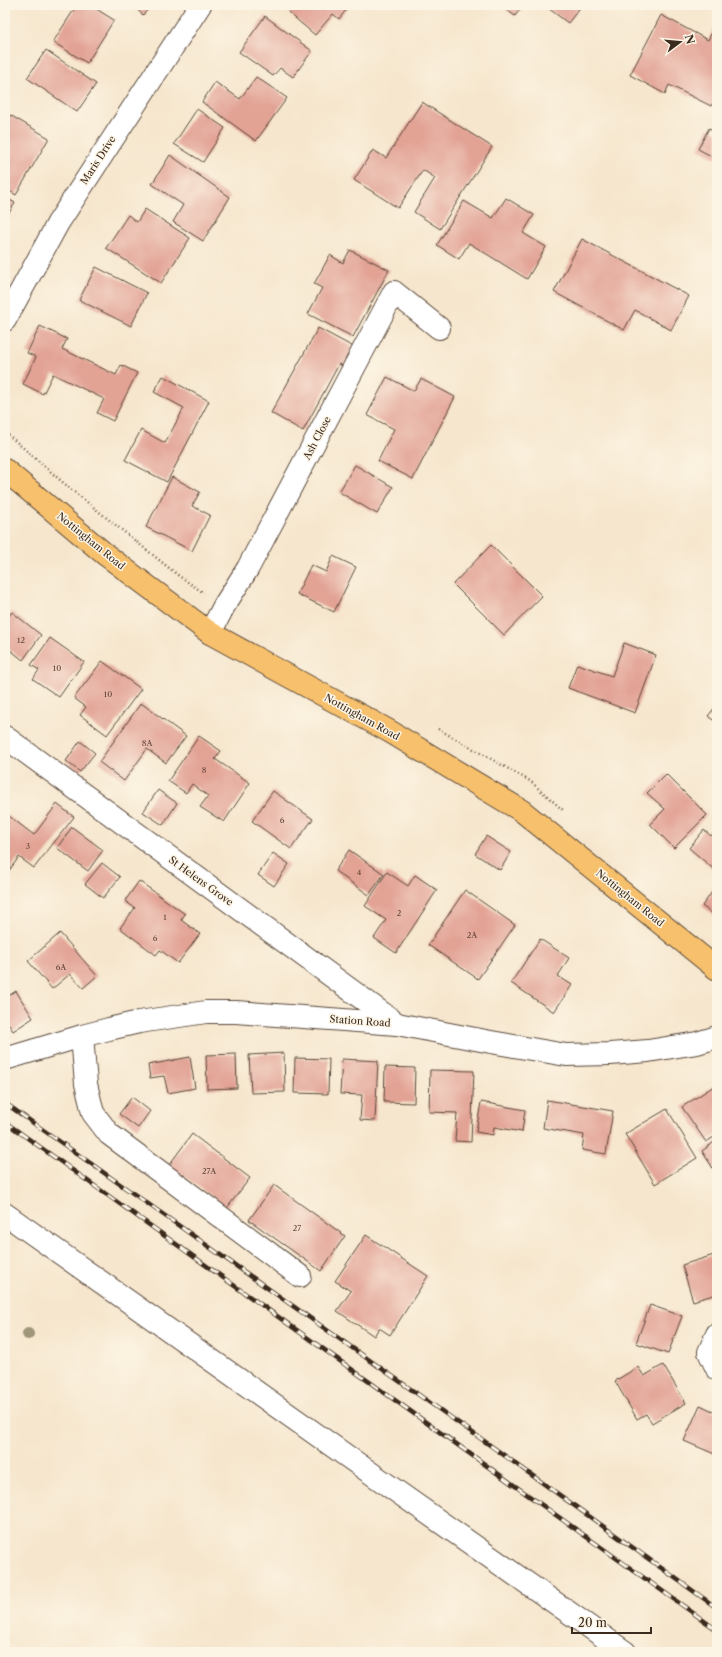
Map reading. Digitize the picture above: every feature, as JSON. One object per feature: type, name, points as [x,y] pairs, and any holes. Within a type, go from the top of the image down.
[{"type":"main road","name":"Nottingham Road","points":[[5,470],[106,555],[210,633],[389,731],[522,811],[717,969]]},
{"type":"street","name":"Maris Drive","points":[[5,320],[58,223],[200,5]]},
{"type":"street","name":"Ash Close","points":[[210,633],[224,606],[248,568],[394,292],[439,328]]},
{"type":"street","name":"St Helens Grove","points":[[5,737],[396,1024]]},
{"type":"street","name":"Station Road","points":[[5,1059],[82,1036],[138,1022],[206,1012],[236,1012],[396,1024],[566,1055],[648,1051],[697,1043],[717,1037]]},
{"type":"street","points":[[82,1036],[86,1084],[94,1113],[108,1134],[300,1276]]},
{"type":"street","points":[[5,1214],[625,1652]]},
{"type":"street","points":[[717,1334],[709,1352],[717,1368]]},
{"type":"path","points":[[5,432],[67,486],[179,576],[224,606]]},
{"type":"path","points":[[434,728],[496,760],[530,781],[566,812]]},
{"type":"building","points":[[77,5],[90,5],[114,20],[87,63],[53,42]]},
{"type":"building","points":[[132,5],[152,5],[143,15]]},
{"type":"building","points":[[296,5],[350,5],[339,19],[333,14],[315,35],[289,13]]},
{"type":"building","points":[[500,5],[523,5],[515,16]]},
{"type":"building","points":[[544,5],[582,5],[568,23]]},
{"type":"building","points":[[661,15],[708,40],[717,22],[717,96],[711,106],[669,85],[665,94],[630,75]]},
{"type":"building","points":[[265,16],[312,51],[293,77],[280,68],[273,76],[239,52]]},
{"type":"building","points":[[46,50],[96,84],[77,112],[27,78]]},
{"type":"building","points":[[256,77],[287,98],[256,141],[202,102],[215,82],[240,99]]},
{"type":"building","points":[[422,102],[492,147],[440,229],[414,212],[435,178],[423,170],[398,208],[354,180],[373,150],[386,158]]},
{"type":"building","points":[[197,109],[225,128],[203,162],[174,144]]},
{"type":"building","points":[[10,115],[49,138],[16,195],[5,188],[5,123]]},
{"type":"building","points":[[709,128],[717,133],[717,159],[698,149]]},
{"type":"building","points":[[170,155],[230,197],[203,241],[173,222],[183,205],[152,184]]},
{"type":"building","points":[[5,197],[15,203],[7,216],[5,215]]},
{"type":"building","points":[[506,198],[534,215],[523,233],[546,247],[527,279],[469,243],[459,259],[437,245],[464,201],[493,218]]},
{"type":"building","points":[[145,209],[190,238],[161,283],[106,248],[128,215],[137,222]]},
{"type":"building","points":[[582,239],[689,296],[671,330],[635,310],[624,330],[554,292]]},
{"type":"building","points":[[350,250],[389,270],[353,337],[308,314],[322,288],[314,284],[330,255],[343,263]]},
{"type":"building","points":[[96,267],[147,293],[131,326],[79,300]]},
{"type":"building","points":[[40,326],[67,339],[62,349],[116,375],[121,365],[137,373],[113,421],[97,413],[104,399],[53,374],[43,394],[23,384],[36,357],[27,353]]},
{"type":"building","points":[[318,328],[359,350],[348,369],[339,364],[303,431],[271,413]]},
{"type":"building","points":[[163,376],[209,401],[167,482],[125,460],[141,430],[165,443],[184,408],[154,392]]},
{"type":"building","points":[[387,377],[414,391],[421,379],[455,397],[413,479],[378,461],[394,429],[367,415]]},
{"type":"building","points":[[355,465],[393,487],[377,514],[339,492]]},
{"type":"building","points":[[172,477],[200,492],[192,506],[210,515],[192,551],[146,527]]},
{"type":"building","points":[[491,545],[542,596],[504,635],[453,584]]},
{"type":"building","points":[[333,556],[356,567],[334,612],[297,594],[311,565],[326,572]]},
{"type":"building","points":[[12,612],[41,635],[23,660],[5,646],[5,621]]},
{"type":"building","points":[[50,638],[84,662],[59,697],[33,679],[39,670],[31,665]]},
{"type":"building","points":[[624,643],[656,655],[635,713],[568,688],[577,664],[612,676]]},
{"type":"building","points":[[102,661],[141,689],[107,735],[80,715],[86,707],[74,698]]},
{"type":"building","points":[[141,703],[186,736],[166,763],[147,749],[124,781],[99,762]]},
{"type":"building","points":[[717,705],[717,723],[708,716]]},
{"type":"building","points":[[199,736],[221,751],[215,759],[250,783],[224,822],[200,807],[208,796],[192,784],[186,793],[168,781]]},
{"type":"building","points":[[80,741],[95,753],[80,772],[66,761]]},
{"type":"building","points":[[666,774],[707,815],[674,848],[650,824],[665,809],[647,793]]},
{"type":"building","points":[[158,790],[177,803],[163,825],[143,812]]},
{"type":"building","points":[[273,791],[313,819],[291,849],[252,821]]},
{"type":"building","points":[[57,804],[74,817],[34,868],[19,857],[5,876],[5,813],[34,835]]},
{"type":"building","points":[[72,827],[103,850],[88,871],[57,848]]},
{"type":"building","points":[[717,829],[717,872],[689,848],[704,830],[711,836]]},
{"type":"building","points":[[486,836],[511,852],[500,870],[475,854]]},
{"type":"building","points":[[349,850],[384,874],[369,895],[335,871]]},
{"type":"building","points":[[273,853],[289,864],[274,886],[258,875]]},
{"type":"building","points":[[102,863],[120,877],[103,898],[85,884]]},
{"type":"building","points":[[387,872],[408,886],[415,875],[437,890],[396,953],[374,938],[386,920],[365,906]]},
{"type":"building","points":[[139,881],[185,914],[181,920],[200,934],[178,963],[160,950],[156,955],[120,928],[135,908],[125,901]]},
{"type":"building","points":[[717,885],[717,917],[702,906]]},
{"type":"building","points":[[465,890],[515,925],[478,979],[428,945]]},
{"type":"building","points":[[60,933],[97,976],[83,988],[70,974],[52,989],[28,961]]},
{"type":"building","points":[[540,939],[569,958],[558,976],[572,985],[554,1012],[511,983]]},
{"type":"building","points":[[16,991],[33,1018],[13,1031],[7,1022],[5,1023],[5,998]]},
{"type":"building","points":[[284,1053],[285,1092],[251,1093],[249,1055]]},
{"type":"building","points":[[236,1054],[237,1088],[207,1089],[206,1055]]},
{"type":"building","points":[[190,1057],[195,1088],[168,1093],[164,1076],[150,1078],[148,1065]]},
{"type":"building","points":[[295,1058],[329,1059],[328,1094],[294,1093]]},
{"type":"building","points":[[342,1059],[378,1061],[375,1121],[360,1120],[362,1095],[340,1094]]},
{"type":"building","points":[[385,1067],[415,1068],[414,1103],[384,1102]]},
{"type":"building","points":[[430,1070],[474,1071],[471,1142],[455,1141],[457,1113],[429,1112]]},
{"type":"building","points":[[717,1084],[717,1135],[706,1142],[682,1107]]},
{"type":"building","points":[[132,1097],[150,1111],[138,1128],[119,1114]]},
{"type":"building","points":[[547,1100],[613,1111],[606,1154],[582,1150],[584,1135],[543,1128]]},
{"type":"building","points":[[481,1102],[525,1110],[522,1132],[494,1127],[493,1135],[476,1132]]},
{"type":"building","points":[[667,1109],[697,1158],[655,1184],[625,1134]]},
{"type":"building","points":[[192,1134],[250,1178],[227,1208],[169,1165]]},
{"type":"building","points":[[717,1140],[717,1168],[714,1170],[702,1151]]},
{"type":"building","points":[[274,1185],[345,1236],[321,1271],[249,1220]]},
{"type":"building","points":[[366,1235],[428,1276],[390,1335],[379,1328],[374,1336],[337,1311],[351,1291],[335,1281]]},
{"type":"building","points":[[717,1254],[717,1294],[693,1301],[682,1265]]},
{"type":"building","points":[[650,1305],[682,1316],[668,1354],[636,1343]]},
{"type":"building","points":[[663,1365],[686,1403],[652,1423],[646,1414],[637,1419],[615,1381],[638,1367],[644,1376]]},
{"type":"building","points":[[700,1405],[717,1413],[717,1455],[684,1441]]},
{"type":"railway","points":[[5,1103],[487,1443],[717,1608]]},
{"type":"railway","points":[[5,1122],[717,1630]]}]
